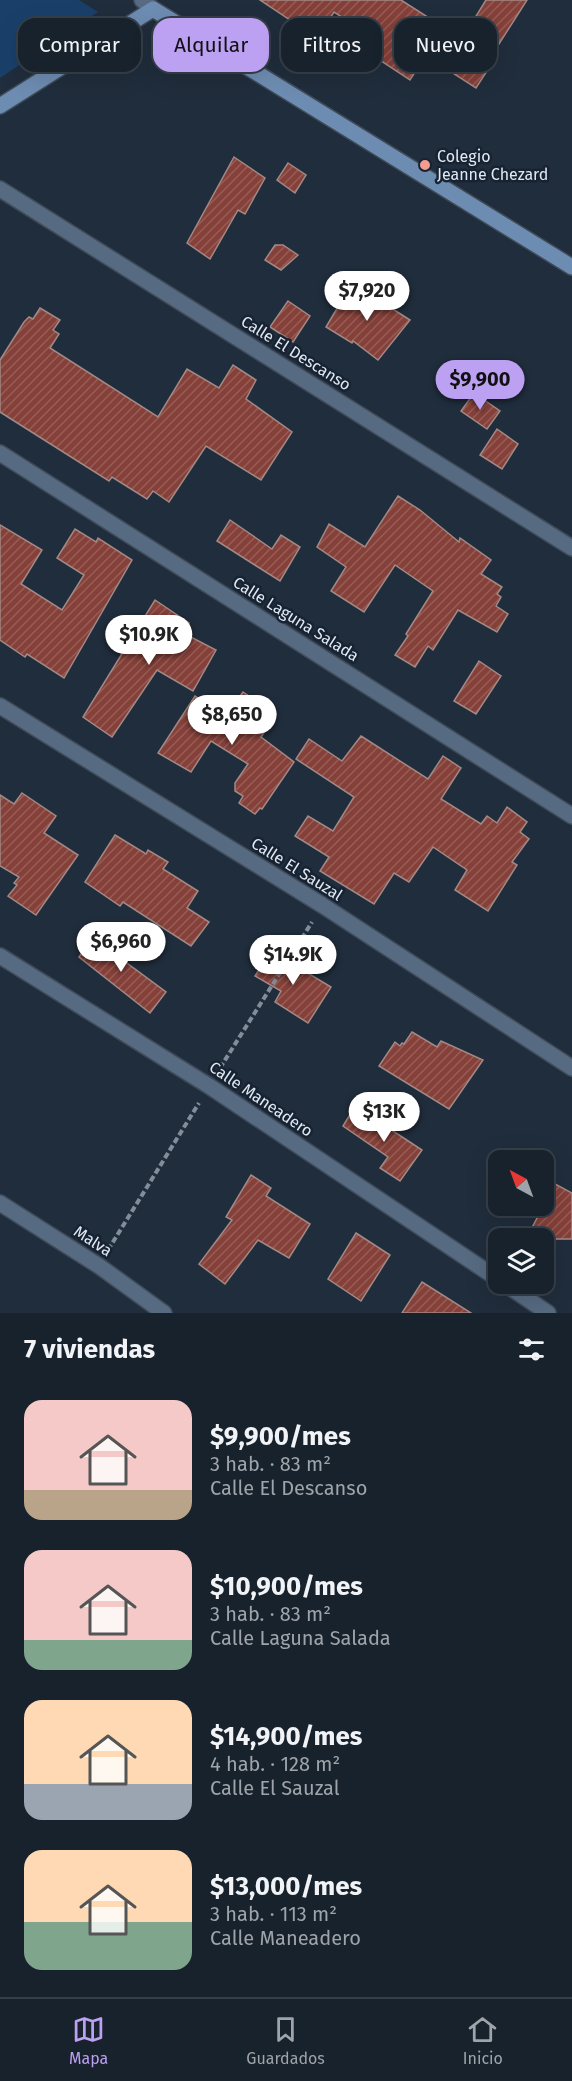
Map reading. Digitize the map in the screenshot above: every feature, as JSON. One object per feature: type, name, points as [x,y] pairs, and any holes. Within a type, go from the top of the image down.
[{"type":"street","points":[[0,106],[147,4],[572,267]]},
{"type":"street","name":"Calle El Descanso","points":[[0,189],[572,548]]},
{"type":"street","name":"Calle Laguna Salada","points":[[0,453],[572,816]]},
{"type":"street","name":"Calle El Sauzal","points":[[0,706],[322,905],[572,1068]]},
{"type":"street","name":"Calle Maneadero","points":[[0,956],[209,1086],[488,1272]]},
{"type":"street","name":"Malva","points":[[0,1203],[99,1266],[164,1313]]},
{"type":"street","points":[[520,1294],[549,1313]]},
{"type":"path","points":[[99,1266],[322,905]]},
{"type":"shaded area","points":[[0,0],[79,0],[98,12],[89,18],[18,18],[18,66],[0,78]]},
{"type":"building","points":[[260,0],[401,0],[429,18],[394,18],[394,69],[382,62],[382,18],[344,18],[334,12],[330,18],[287,18]]},
{"type":"building","points":[[486,0],[527,0],[497,47],[497,18],[475,18]]},
{"type":"building","points":[[398,72],[415,72],[410,80]]},
{"type":"building","points":[[451,72],[486,72],[476,88]]},
{"type":"building","points":[[234,157],[265,178],[245,214],[238,210],[210,259],[187,243]]},
{"type":"building","points":[[288,163],[306,175],[295,193],[277,180]]},
{"type":"building","points":[[275,245],[283,245],[298,255],[281,270],[265,260]]},
{"type":"building","points":[[352,283],[410,320],[378,360],[353,341],[352,343],[326,327]]},
{"type":"building","points":[[288,301],[310,316],[293,342],[270,327]]},
{"type":"building","points":[[40,308],[60,320],[53,330],[59,334],[50,348],[158,417],[187,369],[219,388],[233,365],[256,380],[246,399],[292,432],[261,480],[206,446],[169,502],[153,491],[147,499],[112,477],[109,481],[0,412],[0,360],[24,322],[29,317],[33,319]]},
{"type":"building","points":[[474,393],[500,411],[487,429],[461,411]]},
{"type":"building","points":[[497,429],[518,444],[502,469],[480,455]]},
{"type":"building","points":[[398,496],[420,510],[459,542],[460,538],[491,560],[481,574],[502,587],[497,594],[501,597],[496,606],[508,614],[497,632],[458,610],[433,650],[428,646],[415,667],[395,655],[433,591],[395,565],[364,612],[331,591],[346,567],[317,547],[329,524],[365,547]]},
{"type":"building","points":[[230,520],[272,549],[281,535],[300,547],[280,581],[217,541]]},
{"type":"building","points":[[0,525],[42,550],[21,584],[62,610],[84,575],[57,558],[75,529],[96,542],[98,538],[132,560],[64,678],[27,654],[25,657],[0,640]]},
{"type":"building","points":[[155,600],[189,623],[183,633],[216,650],[193,691],[157,670],[112,737],[83,717]]},
{"type":"building","points":[[479,661],[501,676],[476,714],[454,701]]},
{"type":"building","points":[[243,692],[276,714],[261,737],[294,762],[262,809],[260,808],[255,814],[239,803],[243,796],[235,791],[235,783],[248,764],[211,741],[191,772],[158,753],[195,696],[226,715]]},
{"type":"building","points":[[361,736],[428,779],[443,756],[461,768],[441,799],[481,824],[487,816],[497,823],[507,807],[527,822],[520,832],[529,839],[512,862],[517,865],[488,911],[455,890],[467,870],[433,847],[409,882],[394,873],[374,904],[320,871],[329,857],[295,836],[308,816],[333,831],[354,797],[296,759],[309,739],[342,761]]},
{"type":"building","points":[[22,793],[56,816],[44,833],[78,855],[36,915],[8,896],[17,885],[14,883],[19,877],[0,866],[0,795],[14,804]]},
{"type":"building","points":[[115,835],[146,854],[148,850],[168,862],[163,869],[198,891],[187,908],[209,922],[191,946],[123,902],[120,906],[85,882]]},
{"type":"building","points":[[95,932],[116,946],[112,952],[166,992],[150,1013],[79,957]]},
{"type":"building","points":[[271,951],[331,987],[308,1023],[275,1002],[281,991],[255,976]]},
{"type":"building","points":[[412,1032],[437,1047],[441,1041],[483,1060],[449,1109],[379,1066],[395,1042],[400,1046],[404,1044]]},
{"type":"building","points":[[355,1106],[422,1150],[400,1181],[380,1168],[388,1157],[343,1126]]},
{"type":"building","points":[[251,1175],[271,1188],[266,1196],[310,1224],[289,1258],[258,1240],[225,1284],[199,1264],[232,1220],[226,1217]]},
{"type":"building","points":[[555,1184],[572,1193],[572,1239],[554,1239],[554,1228],[532,1228],[538,1216],[554,1216]]},
{"type":"building","points":[[356,1233],[390,1255],[361,1301],[328,1279]]},
{"type":"building","points":[[422,1282],[471,1313],[402,1313]]},
{"type":"place","name":"Colegio Jeanne Chezard","points":[[425,165]]}]
